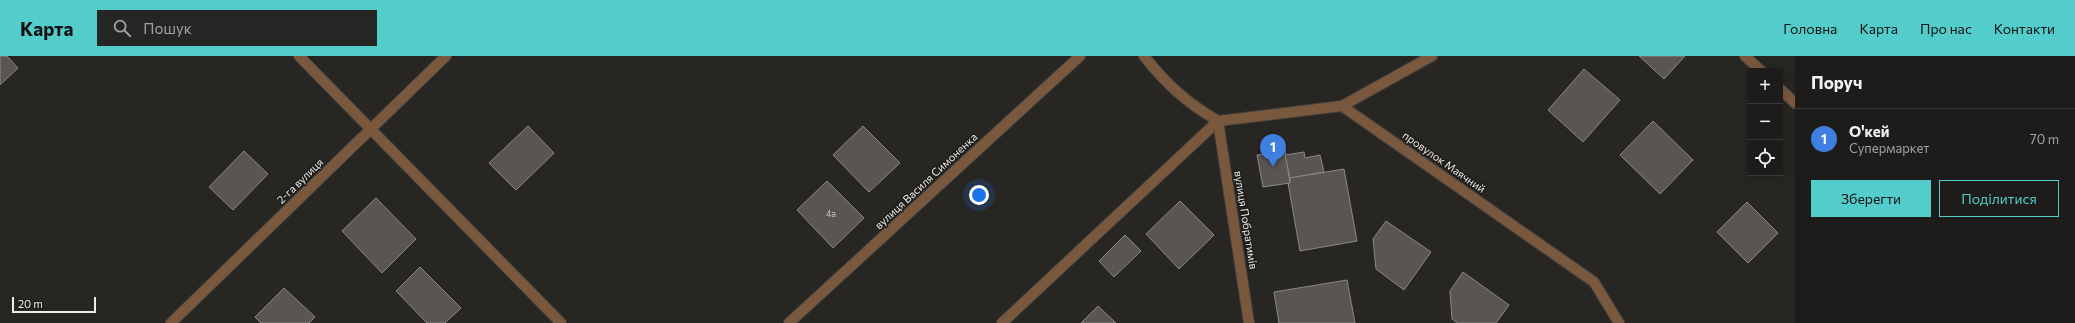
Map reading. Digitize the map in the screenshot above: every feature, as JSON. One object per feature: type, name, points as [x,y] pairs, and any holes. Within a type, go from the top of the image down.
[{"type":"street","points":[[299,56],[372,128],[561,323]]},
{"type":"street","name":"2-га вулиця","points":[[171,323],[446,56]]},
{"type":"street","name":"вулиця Василя Симоненка","points":[[789,323],[1080,56]]},
{"type":"street","points":[[1144,56],[1164,81],[1194,107],[1218,121]]},
{"type":"street","points":[[1002,323],[1218,121],[1342,106],[1432,56]]},
{"type":"street","points":[[1745,56],[1758,68]]},
{"type":"street","points":[[1783,92],[1795,103]]},
{"type":"street","name":"провулок Маячний","points":[[1342,106],[1594,282],[1620,323]]},
{"type":"street","name":"вулиця Побратимів","points":[[1218,121],[1249,323]]},
{"type":"building","points":[[0,56],[7,56],[18,68],[0,85]]},
{"type":"building","points":[[1639,56],[1685,56],[1664,79]]},
{"type":"building","points":[[1584,69],[1620,100],[1583,142],[1548,110]]},
{"type":"building","points":[[1653,121],[1693,160],[1660,194],[1620,155]]},
{"type":"building","points":[[528,126],[554,153],[516,190],[489,163]]},
{"type":"building","points":[[863,126],[900,163],[869,192],[833,155]]},
{"type":"building","points":[[1285,150],[1290,183],[1263,187],[1257,155]]},
{"type":"building","points":[[244,151],[268,174],[233,210],[209,187]]},
{"type":"building","points":[[1304,152],[1305,158],[1320,155],[1324,172],[1290,178],[1285,155]]},
{"type":"building","points":[[1344,169],[1357,241],[1300,251],[1288,183],[1290,183],[1290,178]]},
{"type":"building","points":[[827,181],[864,218],[833,248],[797,210]]},
{"type":"building","points":[[376,198],[416,239],[382,273],[342,231]]},
{"type":"building","points":[[1180,201],[1214,235],[1179,269],[1146,234]]},
{"type":"building","points":[[1747,202],[1778,233],[1748,263],[1717,232]]},
{"type":"building","points":[[1386,221],[1431,252],[1404,290],[1376,269],[1373,239]]},
{"type":"building","points":[[1125,235],[1141,251],[1114,277],[1099,261]]},
{"type":"building","points":[[420,267],[461,308],[445,323],[427,323],[396,291]]},
{"type":"building","points":[[1463,272],[1509,305],[1496,323],[1457,323],[1452,319],[1450,291]]},
{"type":"building","points":[[1347,280],[1355,323],[1279,323],[1274,292]]},
{"type":"building","points":[[284,288],[315,317],[309,323],[261,323],[255,317]]},
{"type":"building","points":[[1098,306],[1116,323],[1081,323]]},
{"type":"place","name":"О'кей","points":[[1273,167]]}]
